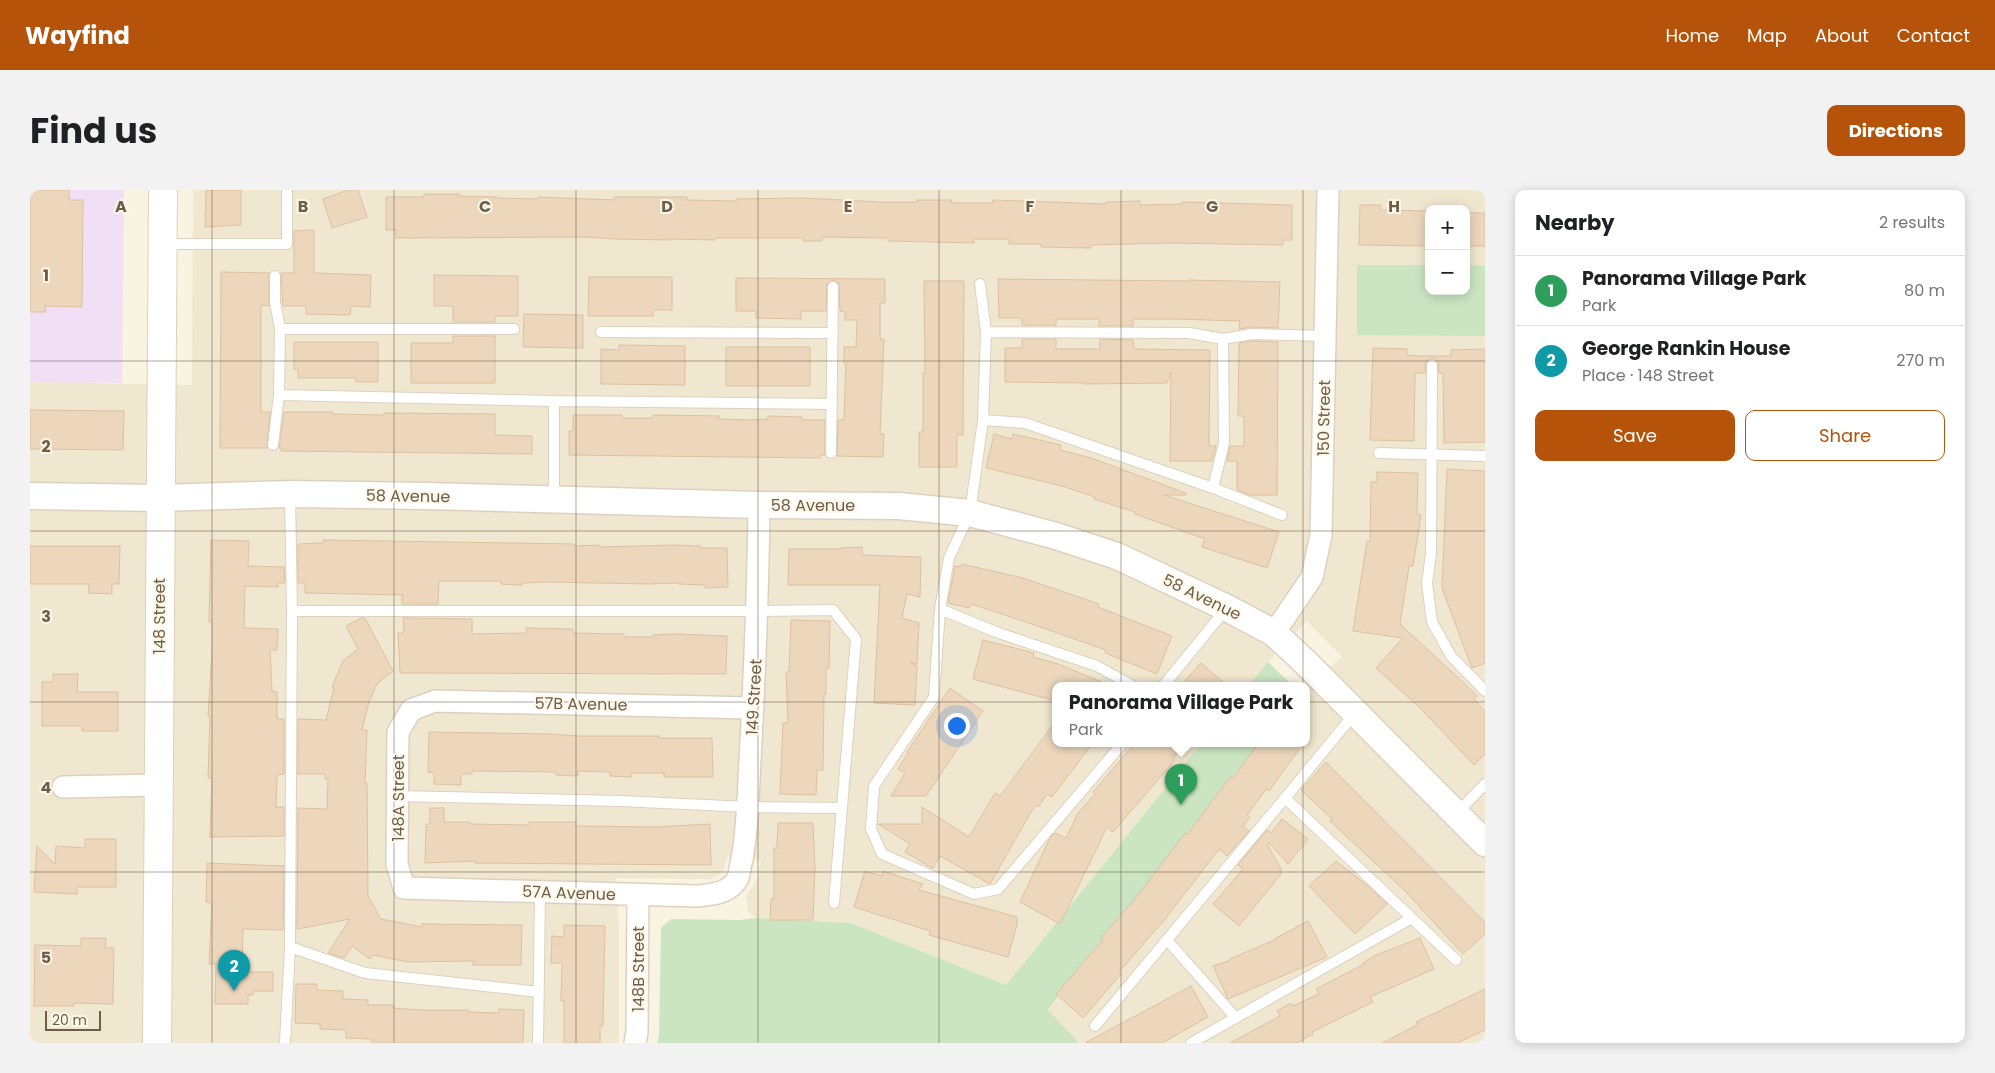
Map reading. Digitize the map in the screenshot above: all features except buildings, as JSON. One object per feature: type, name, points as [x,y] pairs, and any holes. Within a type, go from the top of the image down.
[{"type":"main road","name":"148 Street","points":[[156,1043],[163,190]]},
{"type":"street","name":"150 Street","points":[[1274,633],[1312,577],[1321,535],[1328,190]]},
{"type":"street","name":"58 Avenue","points":[[30,496],[160,498],[290,494],[427,496],[759,505],[899,506],[970,513],[1056,536],[1117,556],[1227,608],[1274,633],[1485,843]]},
{"type":"street","name":"149 Street","points":[[732,887],[738,876],[744,846],[748,806],[758,611],[759,505]]},
{"type":"street","name":"57B Avenue","points":[[411,710],[435,701],[753,708]]},
{"type":"street","name":"148A Street","points":[[404,888],[397,864],[398,732],[411,710]]},
{"type":"street","points":[[63,787],[158,786]]},
{"type":"street","name":"57A Avenue","points":[[404,888],[698,896],[713,895],[732,887]]},
{"type":"street","name":"148B Street","points":[[635,1043],[637,1032],[638,895]]},
{"type":"lane","points":[[162,244],[287,244],[287,190]]},
{"type":"lane","points":[[273,445],[280,395],[280,329],[274,302],[274,276]]},
{"type":"lane","points":[[980,284],[986,332],[983,420],[970,513],[949,558],[940,610],[934,697],[874,786],[871,829],[882,854],[974,894],[998,889],[1119,747]]},
{"type":"lane","points":[[831,453],[833,287]]},
{"type":"lane","points":[[280,329],[514,329]]},
{"type":"lane","points":[[601,332],[833,333]]},
{"type":"lane","points":[[986,332],[1189,333],[1223,339],[1252,334],[1326,336]]},
{"type":"lane","points":[[1213,488],[1224,444],[1223,339]]},
{"type":"lane","points":[[1432,365],[1431,554],[1427,583],[1432,622],[1451,656],[1485,691]]},
{"type":"lane","points":[[280,395],[554,401],[832,404]]},
{"type":"lane","points":[[554,401],[554,500]]},
{"type":"lane","points":[[983,420],[1025,423],[1213,488],[1282,515]]},
{"type":"lane","points":[[1379,453],[1485,456]]},
{"type":"lane","points":[[285,1043],[290,947],[292,611],[290,494]]},
{"type":"lane","points":[[1166,682],[1227,608]]},
{"type":"lane","points":[[292,611],[833,610],[856,639],[834,903]]},
{"type":"lane","points":[[940,610],[996,632],[1097,666],[1125,682]]},
{"type":"lane","points":[[1095,1026],[1355,712]]},
{"type":"lane","points":[[1456,814],[1485,784]]},
{"type":"lane","points":[[397,796],[842,808]]},
{"type":"lane","points":[[1285,798],[1456,960]]},
{"type":"lane","points":[[538,1043],[540,892]]},
{"type":"lane","points":[[1191,1043],[1412,918]]},
{"type":"lane","points":[[1166,940],[1236,1018]]},
{"type":"lane","points":[[290,947],[365,974],[539,992]]},
{"type":"shaded area","points":[[30,190],[124,190],[122,383],[30,382]]},
{"type":"shaded area","points":[[193,190],[1485,190],[1485,1043],[1079,1043],[1048,1011],[1257,747],[1310,747],[1310,684],[1342,657],[1307,621],[1251,682],[1052,682],[1052,747],[1199,747],[1006,985],[851,923],[756,918],[748,911],[746,897],[757,879],[761,861],[727,858],[724,870],[718,876],[709,879],[615,878],[619,924],[619,1043],[30,1043],[30,382],[192,385]]},
{"type":"green space","points":[[1357,265],[1425,265],[1425,295],[1470,295],[1470,265],[1485,266],[1485,336],[1357,335]]},
{"type":"green space","points":[[1268,662],[1289,682],[1251,682]]},
{"type":"green space","points":[[1199,747],[1257,747],[1048,1010],[1079,1043],[657,1043],[659,1036],[661,928],[671,919],[740,920],[756,918],[851,923],[1006,985]]},
{"type":"place","name":"Panorama Village Park","points":[[1181,805]]},
{"type":"place","name":"George Rankin House","points":[[234,991]]}]
